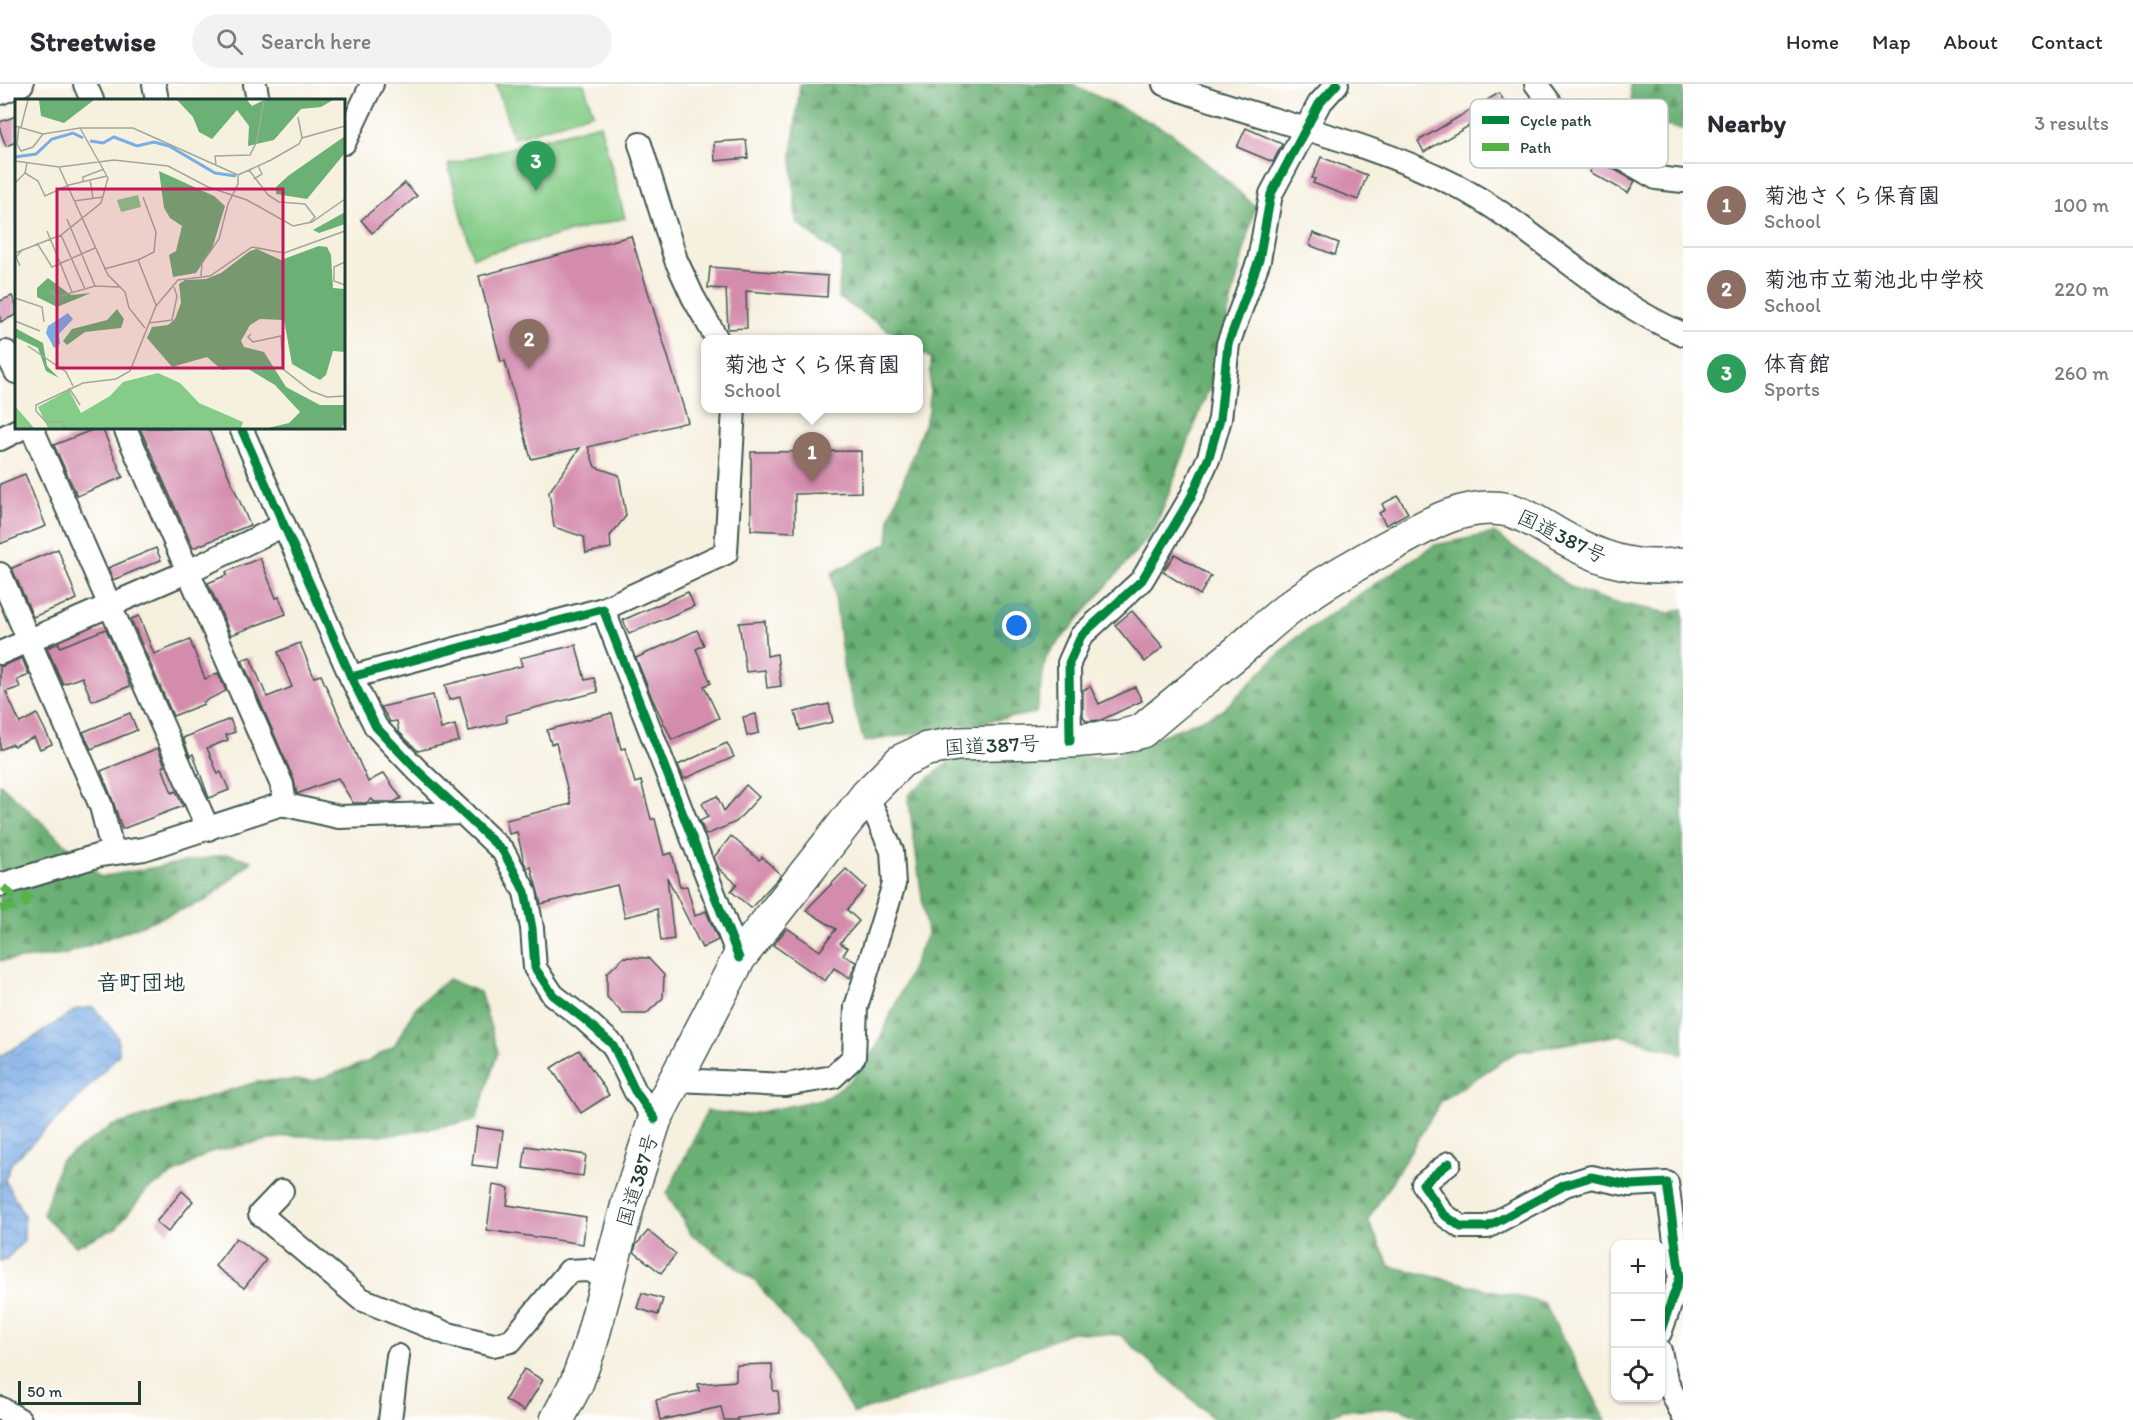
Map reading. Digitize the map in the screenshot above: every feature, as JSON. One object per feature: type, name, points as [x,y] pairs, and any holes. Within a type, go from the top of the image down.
[{"type":"highway","name":"国道387号","points":[[557,1420],[577,1382],[590,1346],[629,1200],[655,1119],[739,958],[867,795],[902,761],[927,749],[957,744],[1070,741],[1120,737],[1142,731],[1294,604],[1363,560],[1419,529],[1455,513],[1480,508],[1510,510],[1584,550],[1611,561],[1667,566],[1683,564]]},
{"type":"street","points":[[0,93],[21,84]]},
{"type":"street","points":[[85,84],[92,99]]},
{"type":"street","points":[[154,84],[157,99]]},
{"type":"street","points":[[255,84],[258,99]]},
{"type":"street","points":[[345,139],[372,84]]},
{"type":"street","points":[[1164,84],[1413,164],[1458,187],[1502,215],[1639,312],[1683,334]]},
{"type":"street","points":[[1070,741],[1069,663],[1081,636],[1142,580],[1191,497],[1209,457],[1220,420],[1228,344],[1258,261],[1271,194],[1319,104],[1336,84]]},
{"type":"street","points":[[1536,84],[1547,99]]},
{"type":"street","points":[[640,144],[676,261],[715,335]]},
{"type":"street","points":[[1639,168],[1656,178],[1683,180]]},
{"type":"street","points":[[6,352],[15,370]]},
{"type":"street","points":[[351,677],[603,609],[726,553],[734,413]]},
{"type":"street","points":[[0,439],[20,429]]},
{"type":"street","points":[[32,429],[208,829]]},
{"type":"street","points":[[125,429],[282,785],[285,805]]},
{"type":"street","points":[[241,429],[351,677],[376,727],[417,770],[503,851],[525,892],[536,968],[553,994],[613,1045],[635,1091],[655,1119]]},
{"type":"street","points":[[0,654],[189,571],[284,525]]},
{"type":"street","points":[[0,574],[101,806],[113,853]]},
{"type":"street","points":[[603,609],[739,958]]},
{"type":"street","points":[[676,1080],[785,1085],[833,1077],[854,1057],[856,1007],[894,884],[892,850],[867,795]]},
{"type":"street","points":[[0,885],[100,855],[144,849],[285,805],[339,817],[463,813]]},
{"type":"street","points":[[1449,1163],[1423,1184],[1443,1214],[1461,1227],[1487,1227],[1565,1185],[1591,1177],[1630,1185],[1667,1183],[1680,1277],[1665,1319]]},
{"type":"street","points":[[282,1191],[260,1214],[361,1299],[448,1334],[493,1345],[511,1341],[569,1271],[587,1270],[608,1277]]},
{"type":"street","points":[[390,1420],[398,1356]]},
{"type":"street","points":[[1665,1374],[1683,1416]]},
{"type":"street","points":[[0,1408],[20,1420]]},
{"type":"green space","points":[[496,84],[584,84],[593,113],[513,138]]},
{"type":"green space","points":[[800,84],[1072,84],[1172,133],[1255,206],[1211,383],[1155,529],[1046,657],[1036,713],[864,742],[844,671],[832,573],[888,543],[890,517],[929,411],[931,359],[923,353],[923,335],[896,335],[838,297],[842,258],[796,222],[792,155]]},
{"type":"green space","points":[[1630,84],[1683,84],[1683,129],[1668,127],[1668,99],[1631,99]]},
{"type":"green space","points":[[600,124],[625,218],[473,257],[448,164]]},
{"type":"green space","points":[[1494,533],[1574,589],[1612,602],[1670,613],[1683,609],[1683,1054],[1620,1035],[1516,1052],[1441,1101],[1368,1220],[1390,1266],[1544,1303],[1606,1420],[1427,1420],[1400,1408],[1343,1410],[1320,1420],[1215,1420],[1120,1335],[1071,1332],[929,1390],[854,1413],[822,1363],[756,1282],[690,1233],[667,1194],[707,1111],[747,1115],[826,1098],[852,1079],[875,1050],[927,934],[908,795],[952,759],[1110,757],[1222,711],[1294,639],[1367,589],[1435,545]]},
{"type":"green space","points":[[0,784],[101,877],[229,854],[252,861],[207,900],[64,955],[0,961]]},
{"type":"green space","points":[[448,979],[480,992],[498,1052],[476,1120],[393,1135],[288,1136],[210,1152],[147,1190],[116,1228],[76,1246],[43,1215],[60,1161],[112,1126],[260,1081],[317,1080],[369,1061],[394,1046],[416,1007]]},
{"type":"water","points":[[93,1007],[118,1037],[119,1054],[70,1107],[12,1162],[5,1180],[24,1215],[24,1241],[6,1259],[0,1261],[0,1056],[33,1038],[77,1009]]},
{"type":"building","points":[[1499,93],[1503,99],[1489,99]]},
{"type":"building","points":[[1470,110],[1470,125],[1424,152],[1418,141]]},
{"type":"building","points":[[15,116],[15,142],[6,146],[0,130],[0,122]]},
{"type":"building","points":[[1246,128],[1282,144],[1273,162],[1237,147]]},
{"type":"building","points":[[746,140],[748,158],[715,161],[714,142]]},
{"type":"building","points":[[1321,157],[1367,175],[1358,200],[1313,183],[1315,179],[1312,178]]},
{"type":"building","points":[[1592,168],[1611,168],[1635,181],[1628,193],[1590,172]]},
{"type":"building","points":[[405,183],[417,196],[372,233],[361,220]]},
{"type":"building","points":[[1313,233],[1339,243],[1335,255],[1309,245]]},
{"type":"building","points":[[631,236],[688,422],[588,447],[595,467],[619,475],[626,516],[610,536],[611,548],[586,553],[584,537],[554,527],[549,492],[580,448],[531,459],[505,361],[501,362],[479,276]]},
{"type":"building","points":[[710,267],[828,276],[827,297],[746,291],[747,328],[728,329],[726,289],[708,288]]},
{"type":"building","points":[[12,296],[15,303],[15,315],[0,322],[0,301]]},
{"type":"building","points":[[94,429],[102,429],[123,477],[77,496],[54,445]]},
{"type":"building","points":[[140,429],[208,429],[250,525],[193,548]]},
{"type":"building","points":[[861,451],[861,492],[795,494],[795,532],[751,530],[751,452]]},
{"type":"building","points":[[25,474],[46,526],[0,544],[0,484]]},
{"type":"building","points":[[1398,496],[1408,513],[1386,525],[1379,513],[1385,510],[1382,504]]},
{"type":"building","points":[[156,548],[161,560],[113,580],[108,568]]},
{"type":"building","points":[[58,549],[77,599],[33,617],[12,568]]},
{"type":"building","points":[[1175,554],[1211,576],[1200,595],[1163,572]]},
{"type":"building","points":[[260,558],[276,598],[279,597],[286,614],[231,635],[208,583],[227,575],[226,572]]},
{"type":"building","points":[[688,592],[694,606],[629,634],[623,620]]},
{"type":"building","points":[[1132,611],[1163,647],[1145,662],[1115,625]]},
{"type":"building","points":[[139,616],[154,654],[190,640],[205,679],[218,673],[226,691],[203,702],[204,704],[173,716],[131,619]]},
{"type":"building","points":[[765,621],[767,656],[777,654],[781,686],[767,688],[765,670],[746,672],[739,623]]},
{"type":"building","points":[[106,629],[130,686],[92,701],[82,677],[63,684],[47,648],[59,643],[60,647]]},
{"type":"building","points":[[697,630],[704,645],[696,649],[711,683],[704,686],[719,718],[672,740],[636,658]]},
{"type":"building","points":[[300,643],[314,677],[321,675],[368,782],[384,773],[401,798],[394,802],[374,802],[372,799],[366,803],[353,803],[338,778],[297,794],[294,780],[242,660],[250,657],[267,697],[292,687],[278,652]]},
{"type":"building","points":[[576,645],[585,680],[594,678],[598,692],[506,715],[507,722],[469,731],[460,697],[449,700],[445,685],[522,666],[520,658]]},
{"type":"building","points":[[22,658],[29,675],[17,680],[20,687],[6,692],[20,723],[37,714],[52,744],[40,749],[34,737],[0,750],[0,667]]},
{"type":"building","points":[[1090,686],[1099,704],[1135,687],[1142,701],[1101,720],[1086,721],[1083,716],[1083,690]]},
{"type":"building","points":[[433,695],[441,729],[455,725],[459,741],[418,751],[399,732],[397,721],[390,722],[381,707]]},
{"type":"building","points":[[829,704],[833,722],[800,730],[795,712]]},
{"type":"building","points":[[130,713],[137,730],[91,749],[83,732]]},
{"type":"building","points":[[612,713],[621,749],[625,748],[635,783],[641,781],[651,819],[655,819],[664,855],[672,853],[680,887],[687,886],[695,916],[706,911],[718,940],[702,948],[667,877],[674,939],[661,941],[657,909],[625,917],[617,885],[541,904],[531,867],[527,868],[524,862],[517,832],[509,834],[506,820],[571,804],[556,743],[551,744],[547,730]]},
{"type":"building","points":[[756,714],[759,733],[747,736],[743,717]]},
{"type":"building","points":[[230,719],[235,732],[226,735],[228,740],[207,748],[218,774],[221,772],[229,790],[209,798],[193,754],[190,756],[183,738]]},
{"type":"building","points":[[727,743],[734,757],[684,779],[678,765]]},
{"type":"building","points":[[158,748],[165,766],[162,767],[172,793],[176,791],[183,806],[122,829],[101,771]]},
{"type":"building","points":[[746,785],[759,797],[736,822],[706,835],[700,821],[708,817],[702,803],[717,796],[724,811]]},
{"type":"building","points":[[731,836],[759,860],[762,857],[781,875],[751,908],[731,891],[737,884],[719,869],[714,857]]},
{"type":"building","points":[[846,869],[866,887],[847,910],[859,921],[840,943],[848,948],[843,955],[856,962],[850,978],[834,968],[825,981],[773,945],[787,928],[820,951],[836,929],[806,910]]},
{"type":"building","points":[[624,957],[648,958],[664,975],[663,998],[646,1014],[623,1014],[607,997],[607,973]]},
{"type":"building","points":[[579,1050],[609,1095],[581,1113],[551,1068]]},
{"type":"building","points":[[477,1127],[503,1131],[498,1168],[472,1165]]},
{"type":"building","points":[[526,1146],[586,1155],[583,1176],[523,1168]]},
{"type":"building","points":[[493,1185],[509,1188],[507,1205],[586,1217],[583,1244],[487,1230]]},
{"type":"building","points":[[182,1191],[193,1201],[168,1232],[156,1222]]},
{"type":"building","points":[[648,1231],[676,1254],[661,1273],[634,1252],[636,1245]]},
{"type":"building","points":[[236,1238],[266,1260],[244,1288],[215,1266]]},
{"type":"building","points":[[642,1293],[663,1299],[658,1315],[637,1308]]},
{"type":"building","points":[[772,1364],[773,1391],[778,1391],[780,1413],[724,1420],[721,1407],[660,1420],[656,1400],[699,1391],[698,1384],[736,1381],[736,1365]]},
{"type":"building","points":[[524,1369],[543,1380],[524,1411],[505,1400]]},
{"type":"marked path","points":[[0,909],[25,904],[28,897],[12,895],[2,886]]},
{"type":"cycle path","points":[[1070,741],[1069,663],[1081,636],[1142,580],[1191,497],[1209,457],[1220,419],[1228,344],[1259,260],[1271,194],[1319,104],[1337,84]]},
{"type":"cycle path","points":[[241,429],[351,677],[376,727],[417,770],[503,851],[525,892],[532,928],[535,968],[553,995],[613,1045],[635,1091],[655,1119]]},
{"type":"cycle path","points":[[351,677],[603,609],[739,958]]},
{"type":"cycle path","points":[[1449,1163],[1423,1184],[1443,1214],[1461,1227],[1487,1227],[1565,1185],[1591,1177],[1630,1185],[1667,1183],[1680,1277],[1665,1319]]},
{"type":"place","name":"体育館","points":[[536,191]]},
{"type":"place","name":"菊池市立菊池北中学校","points":[[529,369]]},
{"type":"place","name":"菊池さくら保育園","points":[[812,482]]},
{"type":"district","name":"音町団地","points":[[141,982]]}]
